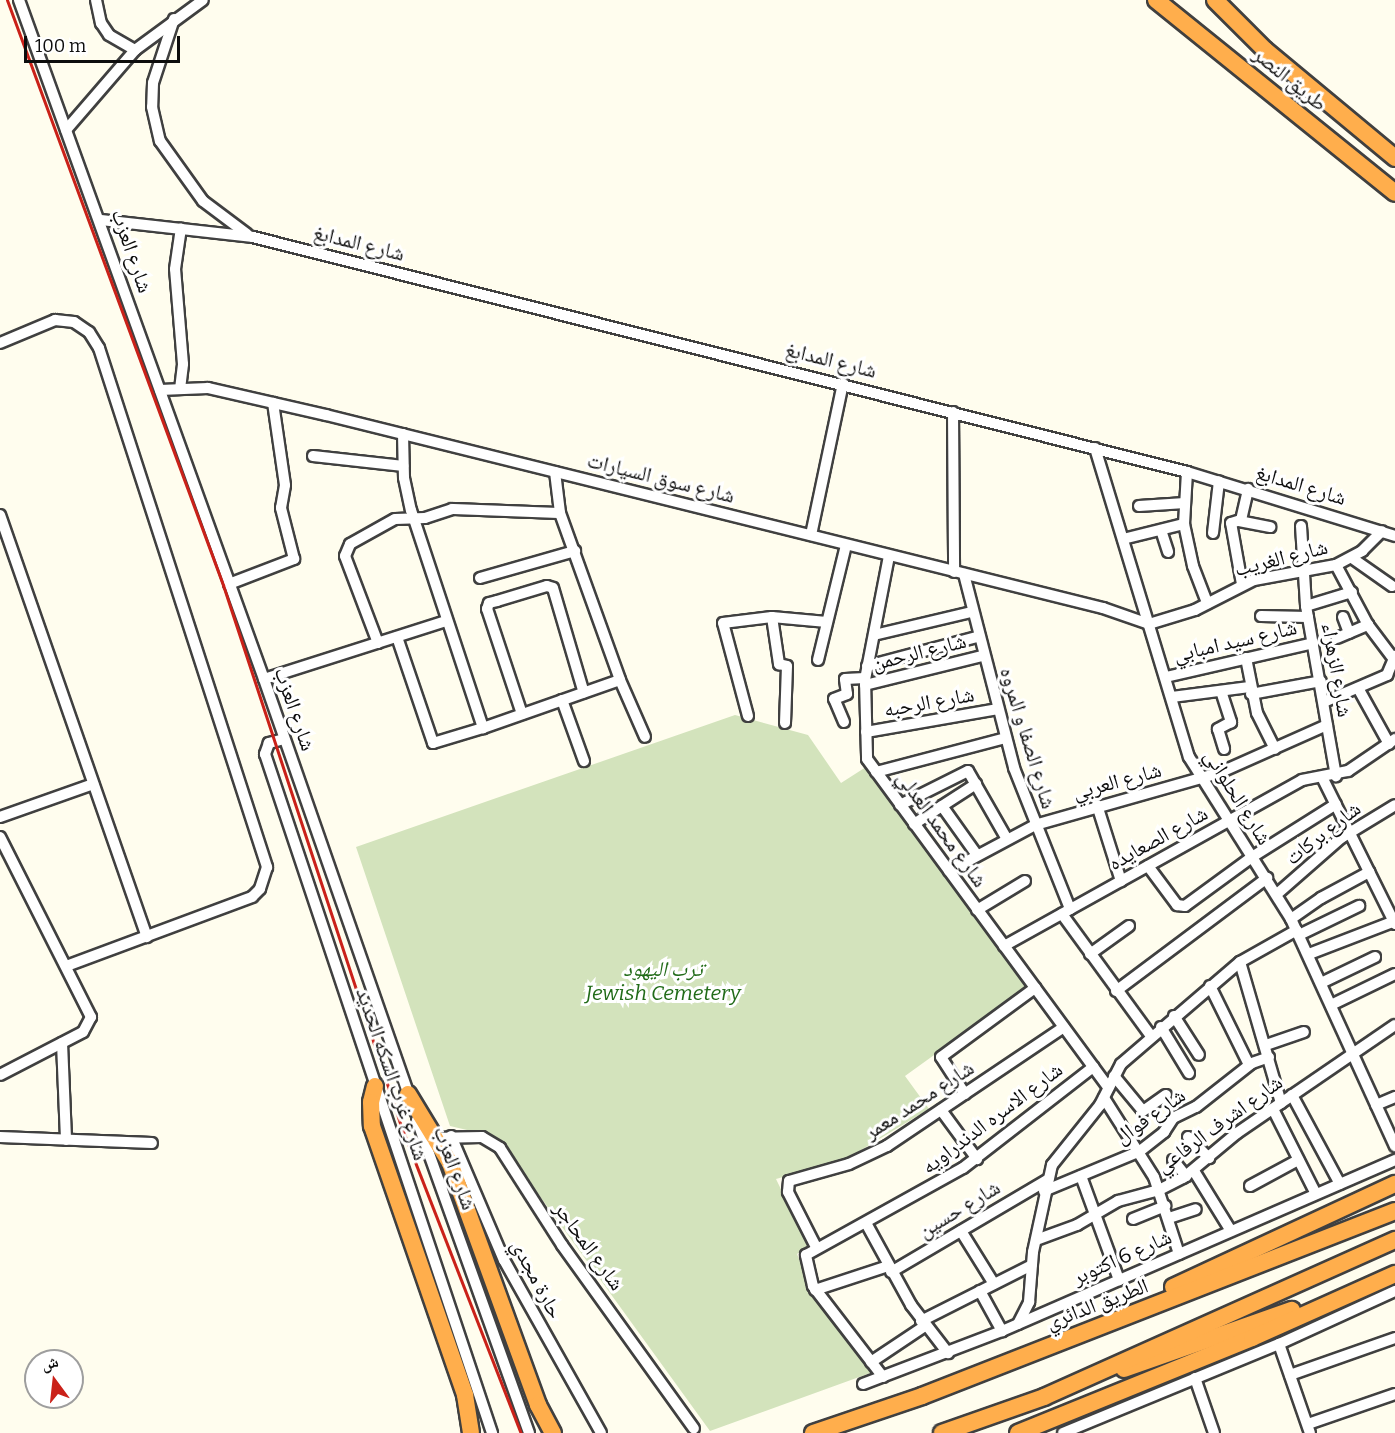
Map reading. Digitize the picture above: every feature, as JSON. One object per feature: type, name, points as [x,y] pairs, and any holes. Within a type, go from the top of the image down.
[{"type":"highway","name":"طريق النصر","points":[[1156,0],[1395,193]]},
{"type":"highway","name":"طريق النصر","points":[[1215,0],[1265,50],[1395,158]]},
{"type":"highway","points":[[375,1086],[370,1102],[372,1126],[465,1395],[471,1433]]},
{"type":"highway","points":[[408,1094],[438,1138],[460,1187],[538,1405],[553,1433]]},
{"type":"highway","points":[[1028,1355],[1395,1184]]},
{"type":"highway","name":"الطريق الدائري","points":[[813,1433],[1028,1355],[1395,1211]]},
{"type":"highway","points":[[1044,1397],[1395,1240]]},
{"type":"highway","points":[[1018,1433],[1252,1338],[1395,1274]]},
{"type":"highway","points":[[942,1433],[1362,1289]]},
{"type":"street","name":"شارع العزب","points":[[19,0],[101,220],[408,1094]]},
{"type":"street","points":[[96,0],[101,23],[109,35],[135,51]]},
{"type":"street","points":[[66,130],[135,51],[174,19],[203,0]]},
{"type":"street","name":"شارع المدابغ","points":[[174,19],[153,83],[152,107],[160,141],[203,201],[253,237]]},
{"type":"street","name":"شارع المدابغ","points":[[101,220],[253,237],[843,383],[1187,472],[1395,536]]},
{"type":"street","points":[[180,389],[183,364],[175,269],[181,228]]},
{"type":"street","points":[[0,343],[56,320],[74,322],[89,332],[99,348],[265,855],[266,878],[252,897],[66,966]]},
{"type":"street","points":[[812,535],[843,383]]},
{"type":"street","name":"شارع سوق السيارات","points":[[160,390],[208,388],[273,403],[1103,608],[1149,624]]},
{"type":"street","points":[[229,584],[294,559],[281,508],[285,485],[273,403]]},
{"type":"street","name":"شارع الصفا و المروه","points":[[953,412],[959,573],[1006,738],[1066,911],[1090,954],[1151,1036]]},
{"type":"street","points":[[403,434],[403,466],[413,519],[483,728]]},
{"type":"street","name":"شارع الحلواني","points":[[1095,448],[1166,677],[1183,741],[1201,779],[1227,822],[1267,878],[1291,919],[1395,1146]]},
{"type":"street","points":[[313,456],[403,466]]},
{"type":"street","points":[[555,472],[560,513],[620,680],[645,737]]},
{"type":"street","points":[[1187,472],[1184,524],[1193,566],[1207,603]]},
{"type":"street","points":[[1213,533],[1219,481]]},
{"type":"street","points":[[1239,521],[1248,489]]},
{"type":"street","points":[[1139,506],[1185,502]]},
{"type":"street","points":[[378,643],[346,550],[382,524],[465,508],[560,513]]},
{"type":"street","points":[[0,515],[147,937]]},
{"type":"street","points":[[1242,584],[1231,524],[1239,521],[1270,527]]},
{"type":"street","points":[[1123,539],[1184,524]]},
{"type":"street","name":"شارع الزهراء","points":[[1301,526],[1307,612],[1336,776]]},
{"type":"street","points":[[1161,530],[1168,552]]},
{"type":"street","name":"شارع الغريب","points":[[1149,624],[1207,603],[1242,584],[1336,565],[1353,558],[1382,531]]},
{"type":"street","points":[[818,660],[846,545]]},
{"type":"street","points":[[480,578],[575,551]]},
{"type":"street","name":"شارع محمد العدلي","points":[[889,556],[865,681],[865,753],[876,772],[1093,1067],[1159,1190],[1179,1254]]},
{"type":"street","points":[[1353,558],[1392,586]]},
{"type":"street","points":[[1324,702],[1389,673],[1394,657],[1368,625],[1336,565]]},
{"type":"street","points":[[522,714],[487,609],[489,603],[547,586],[553,588],[584,693]]},
{"type":"street","points":[[1261,616],[1307,612],[1352,592]]},
{"type":"street","points":[[874,635],[971,612]]},
{"type":"street","points":[[748,716],[722,624],[772,617],[827,622]]},
{"type":"street","points":[[772,617],[779,664],[787,666],[785,723]]},
{"type":"street","points":[[1343,617],[1349,633]]},
{"type":"street","points":[[264,679],[446,621]]},
{"type":"street","points":[[1337,638],[1368,625]]},
{"type":"street","points":[[397,637],[433,743],[620,680]]},
{"type":"street","points":[[867,666],[977,637]]},
{"type":"street","name":"شارع سيد امبابي","points":[[1166,677],[1313,643]]},
{"type":"street","name":"شارع الرحمن","points":[[844,722],[834,699],[847,694],[845,679],[865,681],[982,656]]},
{"type":"street","points":[[1246,658],[1250,690],[1275,749]]},
{"type":"street","points":[[1172,698],[1321,681]]},
{"type":"street","points":[[1358,688],[1392,741]]},
{"type":"street","points":[[1221,691],[1231,722],[1218,729],[1224,749]]},
{"type":"street","points":[[562,700],[584,761]]},
{"type":"street","name":"شارع الرحبه","points":[[866,732],[998,709]]},
{"type":"street","name":"شارع العربي","points":[[949,871],[1035,825],[1097,805],[1201,779],[1327,725]]},
{"type":"street","points":[[876,772],[1006,738]]},
{"type":"street","name":"شارع غرب السكه الحديد","points":[[284,739],[269,743],[265,754],[492,1433]]},
{"type":"street","name":"شارع الصعايده","points":[[1004,946],[1302,780],[1336,776],[1392,741]]},
{"type":"street","points":[[900,805],[964,771],[969,772],[1007,839]]},
{"type":"street","points":[[1309,954],[1395,922],[1322,777]]},
{"type":"street","points":[[0,816],[93,784]]},
{"type":"street","points":[[914,824],[976,784]]},
{"type":"street","points":[[1148,866],[1177,905],[1183,907],[1252,857],[1336,804]]},
{"type":"street","points":[[1097,805],[1121,880]]},
{"type":"street","name":"شارع بركات","points":[[1277,894],[1350,832],[1395,805]]},
{"type":"street","points":[[942,806],[977,855]]},
{"type":"street","points":[[0,837],[91,1017],[88,1029],[0,1075]]},
{"type":"street","points":[[1291,919],[1321,897],[1370,872]]},
{"type":"street","points":[[1116,991],[1267,878]]},
{"type":"street","points":[[977,910],[1025,881]]},
{"type":"street","points":[[1018,1324],[1029,1302],[1035,1240],[1047,1180],[1057,1155],[1107,1093],[1114,1076],[1161,1026],[1240,962],[1359,906]]},
{"type":"street","points":[[1090,954],[1130,926]]},
{"type":"street","points":[[1321,983],[1375,957]]},
{"type":"street","points":[[1240,962],[1266,1045],[1277,1106],[1298,1160],[1316,1194]]},
{"type":"street","points":[[1331,1005],[1395,974]]},
{"type":"street","points":[[1210,986],[1249,1065]]},
{"type":"street","points":[[965,1094],[941,1057],[1035,988]]},
{"type":"street","points":[[1174,1016],[1199,1055]]},
{"type":"street","points":[[1161,1026],[1189,1073]]},
{"type":"street","name":"شارع محمد معمر","points":[[816,1247],[786,1184],[863,1159],[941,1110],[1064,1027]]},
{"type":"street","name":"شارع اشرف الرفاعي","points":[[1035,1240],[1095,1215],[1125,1198],[1159,1190],[1190,1173],[1292,1095],[1393,1030]]},
{"type":"street","points":[[1266,1045],[1305,1032]]},
{"type":"street","points":[[62,1043],[66,1140]]},
{"type":"street","name":"شارع فوال","points":[[1044,1191],[1140,1151],[1164,1132],[1173,1118],[1196,1107],[1249,1065],[1269,1057]]},
{"type":"street","name":"شارع الاسره الدندراويه","points":[[816,1247],[866,1223],[977,1159],[1093,1067]]},
{"type":"street","points":[[1114,1076],[1143,1111],[1166,1095]]},
{"type":"street","points":[[1292,1095],[1340,1184]]},
{"type":"street","points":[[1376,1105],[1395,1097]]},
{"type":"street","points":[[941,1110],[977,1159]]},
{"type":"street","points":[[0,1137],[152,1143]]},
{"type":"street","name":"شارع المحاجر","points":[[438,1138],[482,1137],[500,1148],[562,1245],[694,1429]]},
{"type":"street","points":[[1188,1137],[1209,1158]]},
{"type":"street","name":"شارع العزب","points":[[438,1138],[529,1433]]},
{"type":"street","name":"حارة مجدي","points":[[438,1138],[601,1433]]},
{"type":"street","points":[[1173,1160],[1190,1173],[1232,1231]]},
{"type":"street","points":[[1250,1186],[1298,1160]]},
{"type":"street","name":"شارع 6 اكتوبر","points":[[863,1384],[1002,1331],[1395,1160]]},
{"type":"street","points":[[1081,1176],[1119,1280]]},
{"type":"street","name":"شارع حسين","points":[[815,1290],[890,1269],[961,1231],[1047,1180]]},
{"type":"street","points":[[1133,1219],[1165,1206]]},
{"type":"street","points":[[1169,1218],[1196,1209]]},
{"type":"street","points":[[866,1223],[890,1269],[923,1323],[948,1353]]},
{"type":"street","points":[[961,1231],[994,1284]]},
{"type":"street","points":[[816,1247],[804,1259],[815,1290],[883,1377]]},
{"type":"street","points":[[871,1362],[923,1323],[1032,1265]]},
{"type":"street","points":[[980,1291],[1002,1331]]},
{"type":"street","points":[[1063,1433],[1279,1344],[1395,1291]]},
{"type":"street","points":[[1290,1375],[1395,1338]]},
{"type":"street","points":[[1279,1344],[1309,1428],[1395,1394]]},
{"type":"street","points":[[1195,1378],[1214,1433]]},
{"type":"green space","name":"ترب اليهود Jewish Cemetery","points":[[735,715],[808,735],[841,783],[866,767],[1027,988],[905,1076],[929,1109],[846,1159],[776,1179],[808,1245],[797,1254],[812,1290],[873,1372],[710,1431],[497,1137],[450,1126],[356,847]]},
{"type":"railway","points":[[7,0],[223,585],[401,1126],[521,1433]]}]
